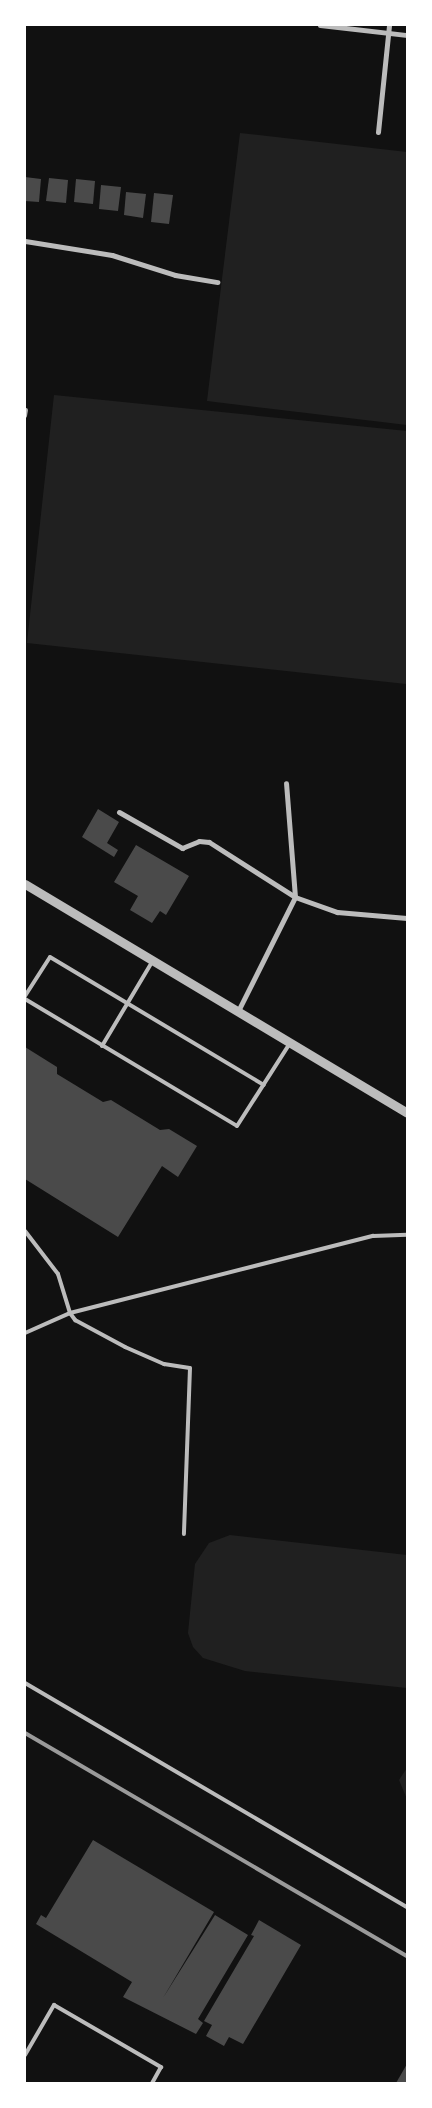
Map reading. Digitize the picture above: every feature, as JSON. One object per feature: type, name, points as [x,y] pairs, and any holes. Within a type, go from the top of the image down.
[{"type":"street","points":[[320,25],[407,35]]},
{"type":"street","points":[[378,132],[389,25]]},
{"type":"street","points":[[25,241],[104,253],[175,275],[217,282]]},
{"type":"street","points":[[238,1011],[295,897],[286,783]]},
{"type":"street","points":[[119,812],[182,848],[199,842],[209,842],[295,897],[337,912],[407,918]]},
{"type":"street","points":[[26,885],[407,1113]]},
{"type":"lane","points":[[25,416],[26,410]]},
{"type":"lane","points":[[264,1085],[50,957],[25,998],[238,1126],[264,1085],[290,1042]]},
{"type":"lane","points":[[102,1046],[153,960]]},
{"type":"lane","points":[[25,1231],[58,1274],[70,1313],[75,1320],[125,1348],[164,1364],[190,1368],[184,1534]]},
{"type":"lane","points":[[25,1333],[70,1313],[373,1236],[407,1235]]},
{"type":"lane","points":[[25,1683],[407,1907]]},
{"type":"lane","points":[[25,2055],[54,2005],[161,2067],[152,2083]]},
{"type":"shaded area","points":[[240,133],[407,152],[407,425],[207,401]]},
{"type":"shaded area","points":[[54,395],[407,431],[406,684],[27,643]]},
{"type":"shaded area","points":[[230,1535],[407,1555],[407,1688],[245,1671],[203,1658],[193,1647],[188,1633],[195,1564],[209,1543]]},
{"type":"shaded area","points":[[407,1768],[407,1799],[399,1780]]},
{"type":"building","points":[[25,177],[41,179],[39,202],[25,201]]},
{"type":"building","points":[[49,178],[68,180],[66,203],[46,201]]},
{"type":"building","points":[[76,179],[95,181],[93,204],[74,202]]},
{"type":"building","points":[[101,185],[121,187],[118,211],[99,209]]},
{"type":"building","points":[[126,192],[146,194],[143,218],[124,215]]},
{"type":"building","points":[[154,193],[173,195],[169,224],[151,222]]},
{"type":"building","points":[[98,809],[119,822],[107,843],[118,850],[114,857],[82,837]]},
{"type":"building","points":[[136,845],[189,876],[166,915],[160,911],[152,923],[130,910],[138,896],[114,882]]},
{"type":"building","points":[[25,1047],[57,1067],[57,1074],[103,1102],[111,1100],[160,1130],[169,1129],[197,1146],[178,1177],[162,1166],[118,1237],[25,1179]]},
{"type":"building","points":[[93,1840],[214,1912],[163,1998],[215,1915],[248,1935],[198,2019],[203,2023],[196,2034],[123,1997],[132,1982],[36,1924],[41,1915],[46,1918]]},
{"type":"building","points":[[259,1920],[301,1945],[243,2044],[229,2037],[224,2046],[206,2036],[212,2025],[204,2021],[254,1936],[251,1935]]},
{"type":"building","points":[[407,2064],[407,2083],[396,2083]]},
{"type":"railway","points":[[25,1733],[407,1956]]}]
